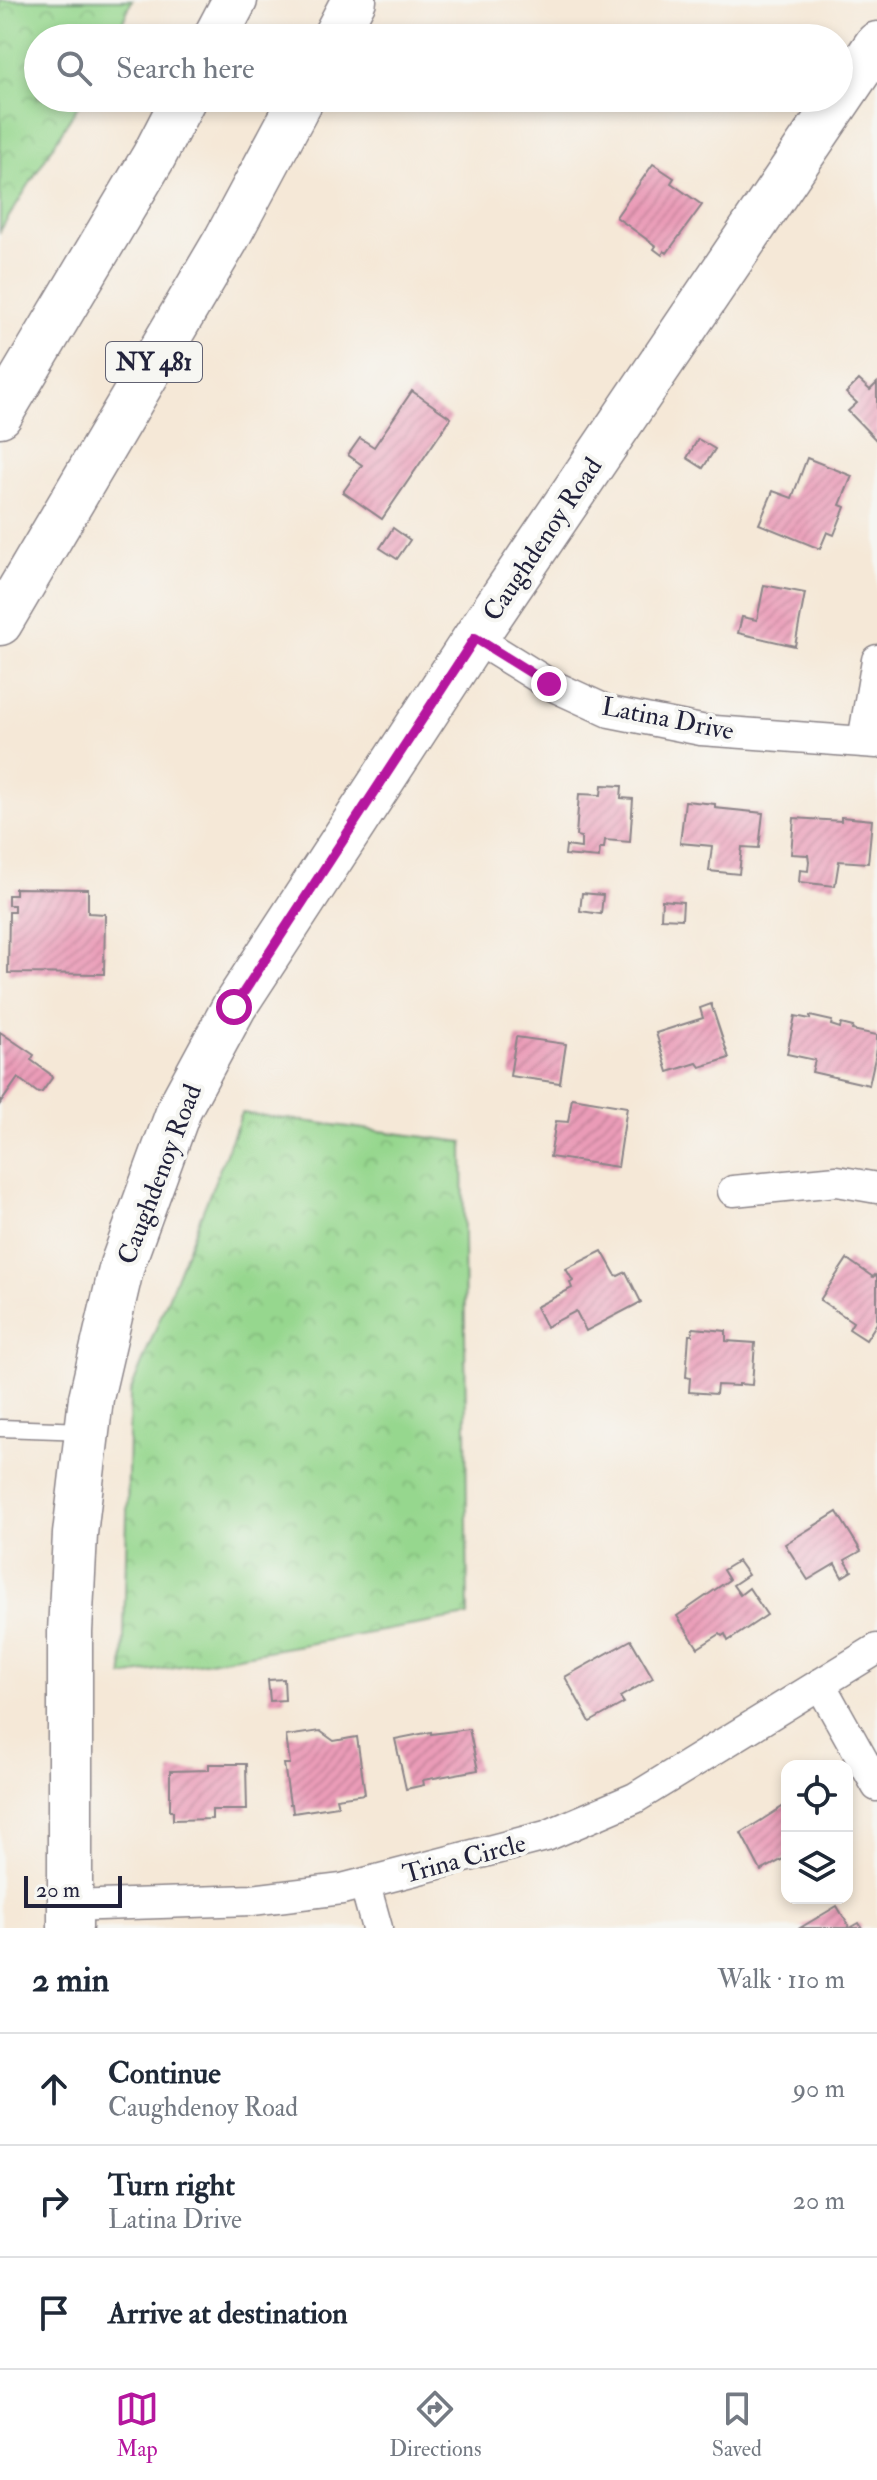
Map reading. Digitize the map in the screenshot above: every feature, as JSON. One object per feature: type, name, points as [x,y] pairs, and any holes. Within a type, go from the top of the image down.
[{"type":"main road","points":[[222,24],[235,0]]},
{"type":"main road","points":[[341,24],[354,0]]},
{"type":"main road","name":"Caughdenoy Road","points":[[853,79],[877,44]]},
{"type":"main road","points":[[0,415],[154,156],[177,112]]},
{"type":"main road","name":"NY 481","points":[[0,623],[226,240],[295,112]]},
{"type":"main road","name":"Caughdenoy Road","points":[[70,1917],[70,1632],[75,1534],[91,1398],[122,1265],[180,1107],[234,1007],[475,638],[831,112]]},
{"type":"street","name":"Latina Drive","points":[[475,638],[549,684],[610,712],[701,730],[870,742]]},
{"type":"street","points":[[870,742],[877,660]]},
{"type":"street","points":[[733,1191],[837,1181],[877,1188]]},
{"type":"street","name":"Trina Circle","points":[[70,1917],[252,1900],[365,1885],[546,1836],[635,1798],[877,1649]]},
{"type":"street","points":[[820,1684],[877,1786]]},
{"type":"street","points":[[365,1885],[377,1928]]},
{"type":"lane","points":[[0,1428],[88,1431]]},
{"type":"green space","points":[[0,0],[132,0],[122,24],[24,24],[24,112],[74,112],[0,231]]},
{"type":"green space","points":[[242,1113],[463,1142],[468,1616],[123,1676],[130,1393]]},
{"type":"building","points":[[653,164],[674,178],[671,183],[702,205],[667,253],[664,251],[662,255],[654,249],[656,246],[616,217]]},
{"type":"building","points":[[859,380],[870,390],[877,383],[877,441],[848,411],[857,403],[846,393]]},
{"type":"building","points":[[412,391],[451,418],[382,519],[343,492],[362,465],[348,455],[360,438],[374,447]]},
{"type":"building","points":[[698,439],[715,449],[703,468],[687,458]]},
{"type":"building","points":[[807,458],[852,476],[840,505],[845,507],[834,535],[827,532],[820,549],[759,524],[773,491],[792,498]]},
{"type":"building","points":[[393,528],[410,540],[397,559],[380,548]]},
{"type":"building","points":[[764,585],[805,593],[795,646],[738,633],[742,617],[757,620]]},
{"type":"building","points":[[602,785],[622,786],[621,798],[633,799],[630,842],[605,840],[599,858],[565,855],[566,846],[581,848],[581,837],[576,836],[579,794],[601,795]]},
{"type":"building","points":[[685,801],[763,813],[759,848],[742,847],[739,874],[709,871],[712,846],[680,843]]},
{"type":"building","points":[[841,817],[872,820],[868,863],[839,861],[835,886],[799,882],[800,870],[808,871],[809,861],[808,855],[791,854],[794,818],[841,821]]},
{"type":"building","points":[[15,888],[88,889],[88,913],[105,914],[104,974],[8,973],[9,912],[14,912],[14,905],[8,905],[8,895],[15,895]]},
{"type":"building","points":[[582,893],[603,895],[601,914],[580,911]]},
{"type":"building","points":[[662,900],[683,902],[682,919],[661,918]]},
{"type":"building","points":[[711,1004],[729,1058],[668,1072],[656,1033],[703,1018],[700,1008]]},
{"type":"building","points":[[795,1016],[832,1021],[831,1025],[840,1028],[841,1024],[853,1027],[852,1030],[877,1035],[869,1085],[812,1072],[815,1060],[787,1054]]},
{"type":"building","points":[[0,1032],[34,1055],[31,1060],[50,1074],[52,1078],[42,1092],[38,1093],[18,1078],[0,1104]]},
{"type":"building","points":[[516,1037],[566,1044],[560,1083],[510,1076]]},
{"type":"building","points":[[572,1098],[627,1107],[618,1167],[550,1157],[556,1121],[568,1122]]},
{"type":"building","points":[[602,1251],[615,1274],[618,1276],[626,1272],[641,1302],[586,1331],[576,1311],[546,1327],[536,1307],[572,1288],[570,1283],[573,1281],[566,1269]]},
{"type":"building","points":[[847,1259],[873,1277],[877,1276],[877,1323],[866,1340],[849,1329],[853,1322],[820,1300]]},
{"type":"building","points":[[693,1328],[726,1331],[726,1341],[755,1343],[752,1385],[717,1385],[716,1394],[689,1392],[690,1378],[686,1377],[689,1335],[692,1335]]},
{"type":"building","points":[[837,1512],[861,1551],[845,1560],[852,1571],[842,1577],[835,1564],[808,1580],[785,1544]]},
{"type":"building","points":[[738,1561],[748,1575],[733,1585],[740,1595],[749,1588],[767,1615],[728,1641],[725,1634],[720,1634],[698,1648],[677,1616],[729,1580],[723,1570]]},
{"type":"building","points":[[631,1640],[653,1678],[620,1697],[624,1703],[590,1722],[565,1677]]},
{"type":"building","points":[[284,1679],[285,1700],[270,1701],[268,1680]]},
{"type":"building","points":[[469,1729],[478,1770],[423,1780],[424,1785],[406,1789],[395,1739]]},
{"type":"building","points":[[320,1731],[334,1741],[357,1737],[365,1794],[336,1798],[338,1806],[293,1813],[284,1764],[290,1764],[286,1736]]},
{"type":"building","points":[[209,1764],[246,1764],[247,1810],[212,1810],[212,1819],[173,1820],[173,1811],[170,1811],[170,1771],[209,1770]]},
{"type":"building","points":[[781,1808],[781,1860],[761,1871],[741,1833]]},
{"type":"building","points":[[837,1906],[850,1928],[800,1928]]},
{"type":"route","points":[[234,1007],[475,638],[549,684]]}]
